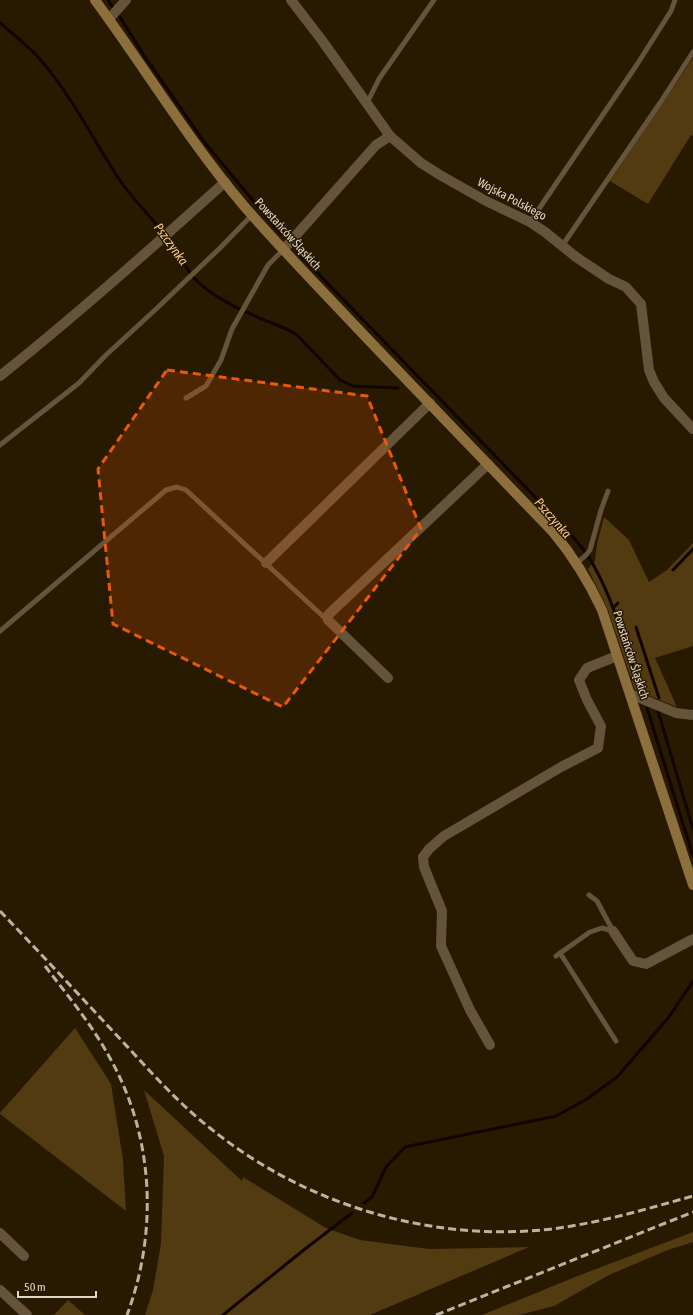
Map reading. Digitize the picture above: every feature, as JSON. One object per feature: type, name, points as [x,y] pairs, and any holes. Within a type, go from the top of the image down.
[{"type":"street","name":"Powstańców Śląskich","points":[[95,0],[182,126],[252,215],[283,250],[553,532],[577,563],[595,594],[602,610],[693,885]]},
{"type":"street","points":[[109,19],[126,0]]},
{"type":"street","name":"Wojska Polskiego","points":[[291,0],[321,39],[390,136],[421,163],[486,201],[530,222],[576,257],[609,279],[626,287],[641,304],[649,370],[664,398],[693,429]]},
{"type":"street","points":[[283,250],[376,145],[390,136]]},
{"type":"street","points":[[0,376],[93,301],[225,182]]},
{"type":"street","points":[[266,563],[430,403]]},
{"type":"street","points":[[388,678],[328,620],[328,615],[488,464]]},
{"type":"street","points":[[490,1045],[470,1010],[441,946],[442,911],[424,868],[423,857],[429,849],[444,836],[598,748],[600,726],[579,680],[587,668],[617,656]]},
{"type":"street","points":[[630,694],[676,713],[693,715]]},
{"type":"street","points":[[613,931],[633,961],[646,964],[693,939]]},
{"type":"street","points":[[0,1233],[24,1256]]},
{"type":"street","points":[[0,1290],[27,1315]]},
{"type":"lane","points":[[367,104],[379,79],[434,0]]},
{"type":"lane","points":[[530,222],[640,60],[671,11],[675,0]]},
{"type":"lane","points":[[562,246],[693,52]]},
{"type":"lane","points":[[0,445],[79,383],[105,356],[196,272],[252,215]]},
{"type":"lane","points":[[186,398],[206,386],[221,360],[232,329],[245,305],[268,265],[283,250]]},
{"type":"lane","points":[[0,631],[166,490],[180,487],[186,490],[328,620]]},
{"type":"lane","points":[[577,563],[586,556],[590,550],[608,491]]},
{"type":"lane","points":[[589,895],[597,901],[613,931]]},
{"type":"lane","points":[[613,931],[602,928],[590,932],[558,955],[616,1041]]},
{"type":"highlighted area","points":[[167,370],[367,396],[421,529],[283,707],[113,624],[98,469]]},
{"type":"shaded area","points":[[693,58],[693,136],[691,135],[648,204],[610,181]]},
{"type":"shaded area","points":[[604,517],[629,540],[649,582],[667,570],[693,543],[693,646],[655,658],[677,707],[635,690],[608,610],[588,569],[595,561],[597,544]]},
{"type":"shaded area","points":[[75,1028],[111,1084],[123,1160],[126,1211],[0,1114]]},
{"type":"shaded area","points":[[144,1090],[242,1181],[243,1177],[326,1228],[360,1240],[429,1249],[529,1247],[370,1315],[145,1315],[153,1290],[161,1243],[164,1156]]},
{"type":"shaded area","points":[[693,1232],[693,1242],[668,1250],[609,1275],[554,1306],[519,1315],[482,1315],[575,1277]]},
{"type":"shaded area","points":[[68,1300],[85,1315],[54,1315]]},
{"type":"waterway","points":[[108,0],[114,9]]},
{"type":"waterway","points":[[120,17],[143,54],[205,143],[281,234]]},
{"type":"waterway","name":"Pszczynka","points":[[0,23],[29,48],[50,71],[71,101],[109,164],[125,187],[171,242],[189,271],[202,286],[232,305],[287,329],[297,335],[340,380],[353,386],[398,388]]},
{"type":"waterway","name":"Pszczynka","points":[[298,253],[541,503],[583,549],[594,566],[608,595],[620,626],[640,688]]},
{"type":"waterway","points":[[673,570],[693,549]]},
{"type":"waterway","name":"Pszczynka","points":[[613,608],[618,603]]},
{"type":"waterway","points":[[636,627],[659,698]]},
{"type":"waterway","name":"Pszczynka","points":[[647,708],[693,856]]},
{"type":"waterway","points":[[658,711],[693,829]]},
{"type":"waterway","points":[[364,1203],[372,1197],[386,1167],[405,1147],[556,1116],[587,1099],[617,1077],[669,1017],[693,981]]},
{"type":"waterway","points":[[223,1315],[352,1213]]},
{"type":"railway","points":[[0,911],[154,1076],[198,1118],[246,1154],[284,1177],[324,1196],[366,1211],[409,1222],[453,1229],[498,1232],[542,1230],[580,1225],[655,1207],[693,1196]]},
{"type":"railway","points":[[45,966],[80,1012],[104,1047],[125,1090],[136,1121],[143,1153],[147,1186],[147,1218],[144,1251],[137,1283],[127,1315]]},
{"type":"railway","points":[[436,1315],[693,1212]]}]
